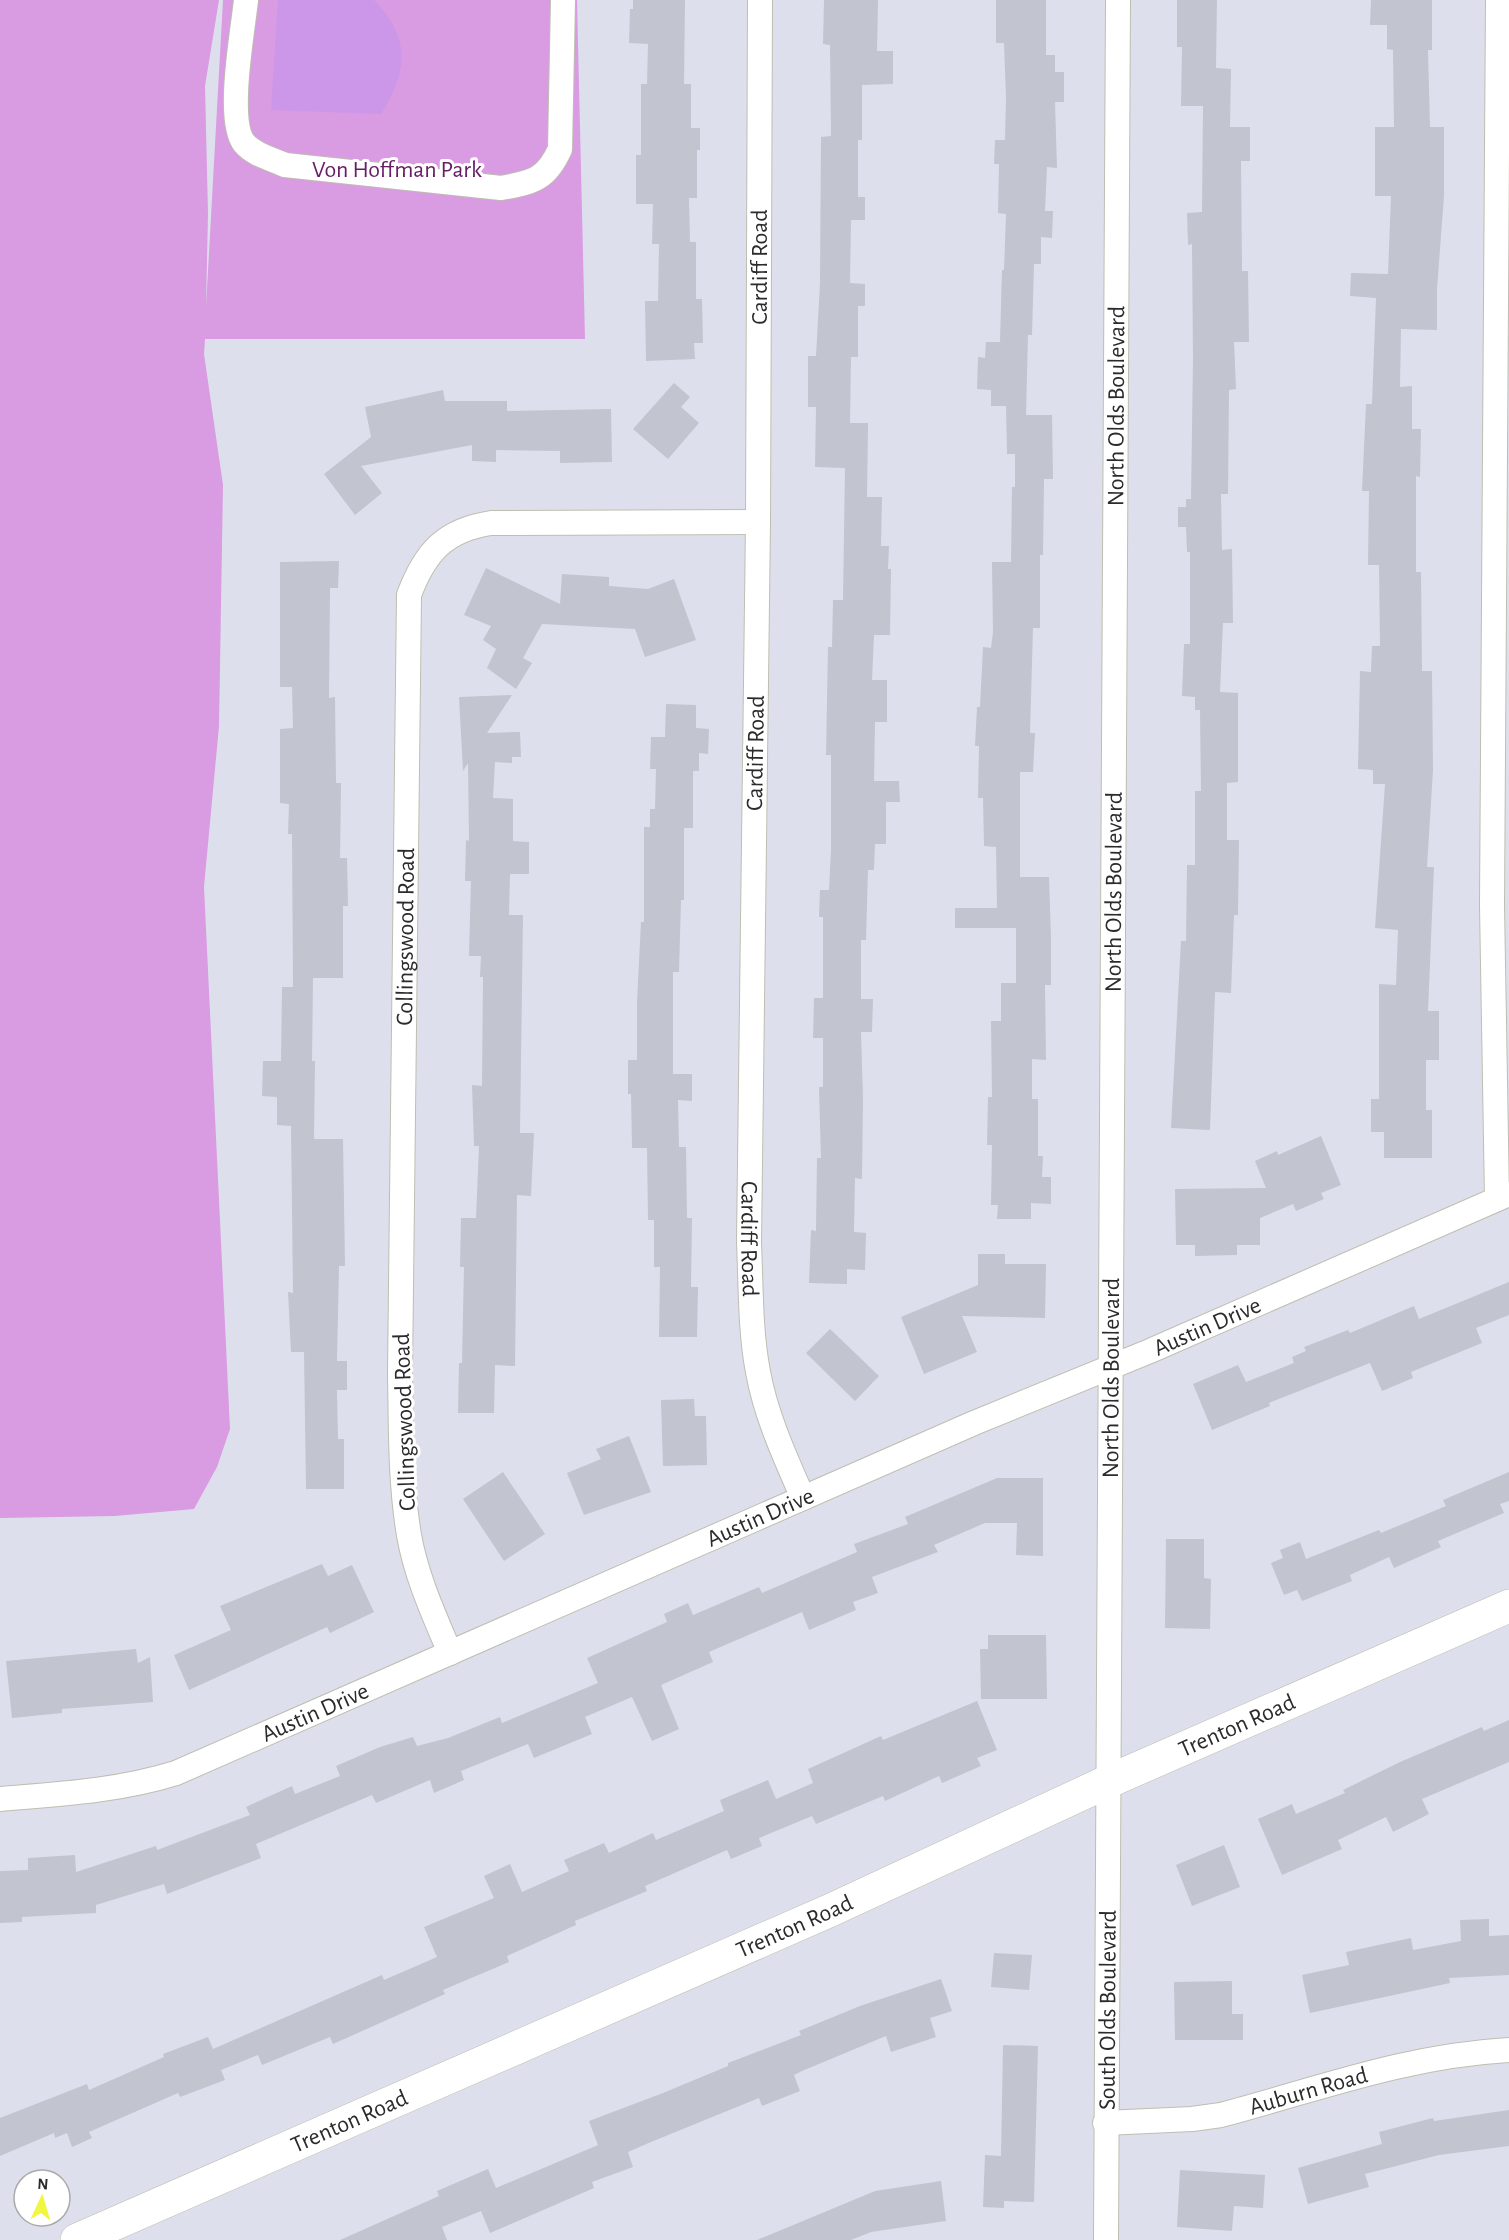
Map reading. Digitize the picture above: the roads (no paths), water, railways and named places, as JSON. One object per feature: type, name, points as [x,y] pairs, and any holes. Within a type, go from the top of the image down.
[{"type":"main road","name":"Trenton Road","points":[[77,2240],[831,1910],[1107,1782],[1509,1606]]},
{"type":"street","points":[[246,0],[235,97],[237,122],[243,143],[259,155],[285,165],[501,188],[527,183],[551,169],[560,149],[563,0]]},
{"type":"street","name":"Cardiff Road","points":[[760,0],[758,522],[750,1244],[752,1317],[758,1372],[768,1414],[803,1497]]},
{"type":"street","name":"North Olds Boulevard","points":[[1107,1782],[1119,0]]},
{"type":"street","points":[[1498,0],[1492,893],[1503,1197]]},
{"type":"street","name":"Collingswood Road","points":[[450,1653],[427,1598],[409,1537],[402,1477],[400,1373],[409,596],[417,573],[434,549],[449,536],[467,527],[491,523],[758,522]]},
{"type":"street","name":"Austin Drive","points":[[0,1798],[96,1792],[144,1783],[176,1773],[803,1497],[1503,1197]]},
{"type":"street","name":"South Olds Boulevard","points":[[1106,2240],[1107,1782]]},
{"type":"street","name":"Auburn Road","points":[[1105,2123],[1221,2115],[1392,2066],[1462,2053],[1509,2050]]},
{"type":"park label","name":"Von Hoffman Park","points":[[397,169]]}]
